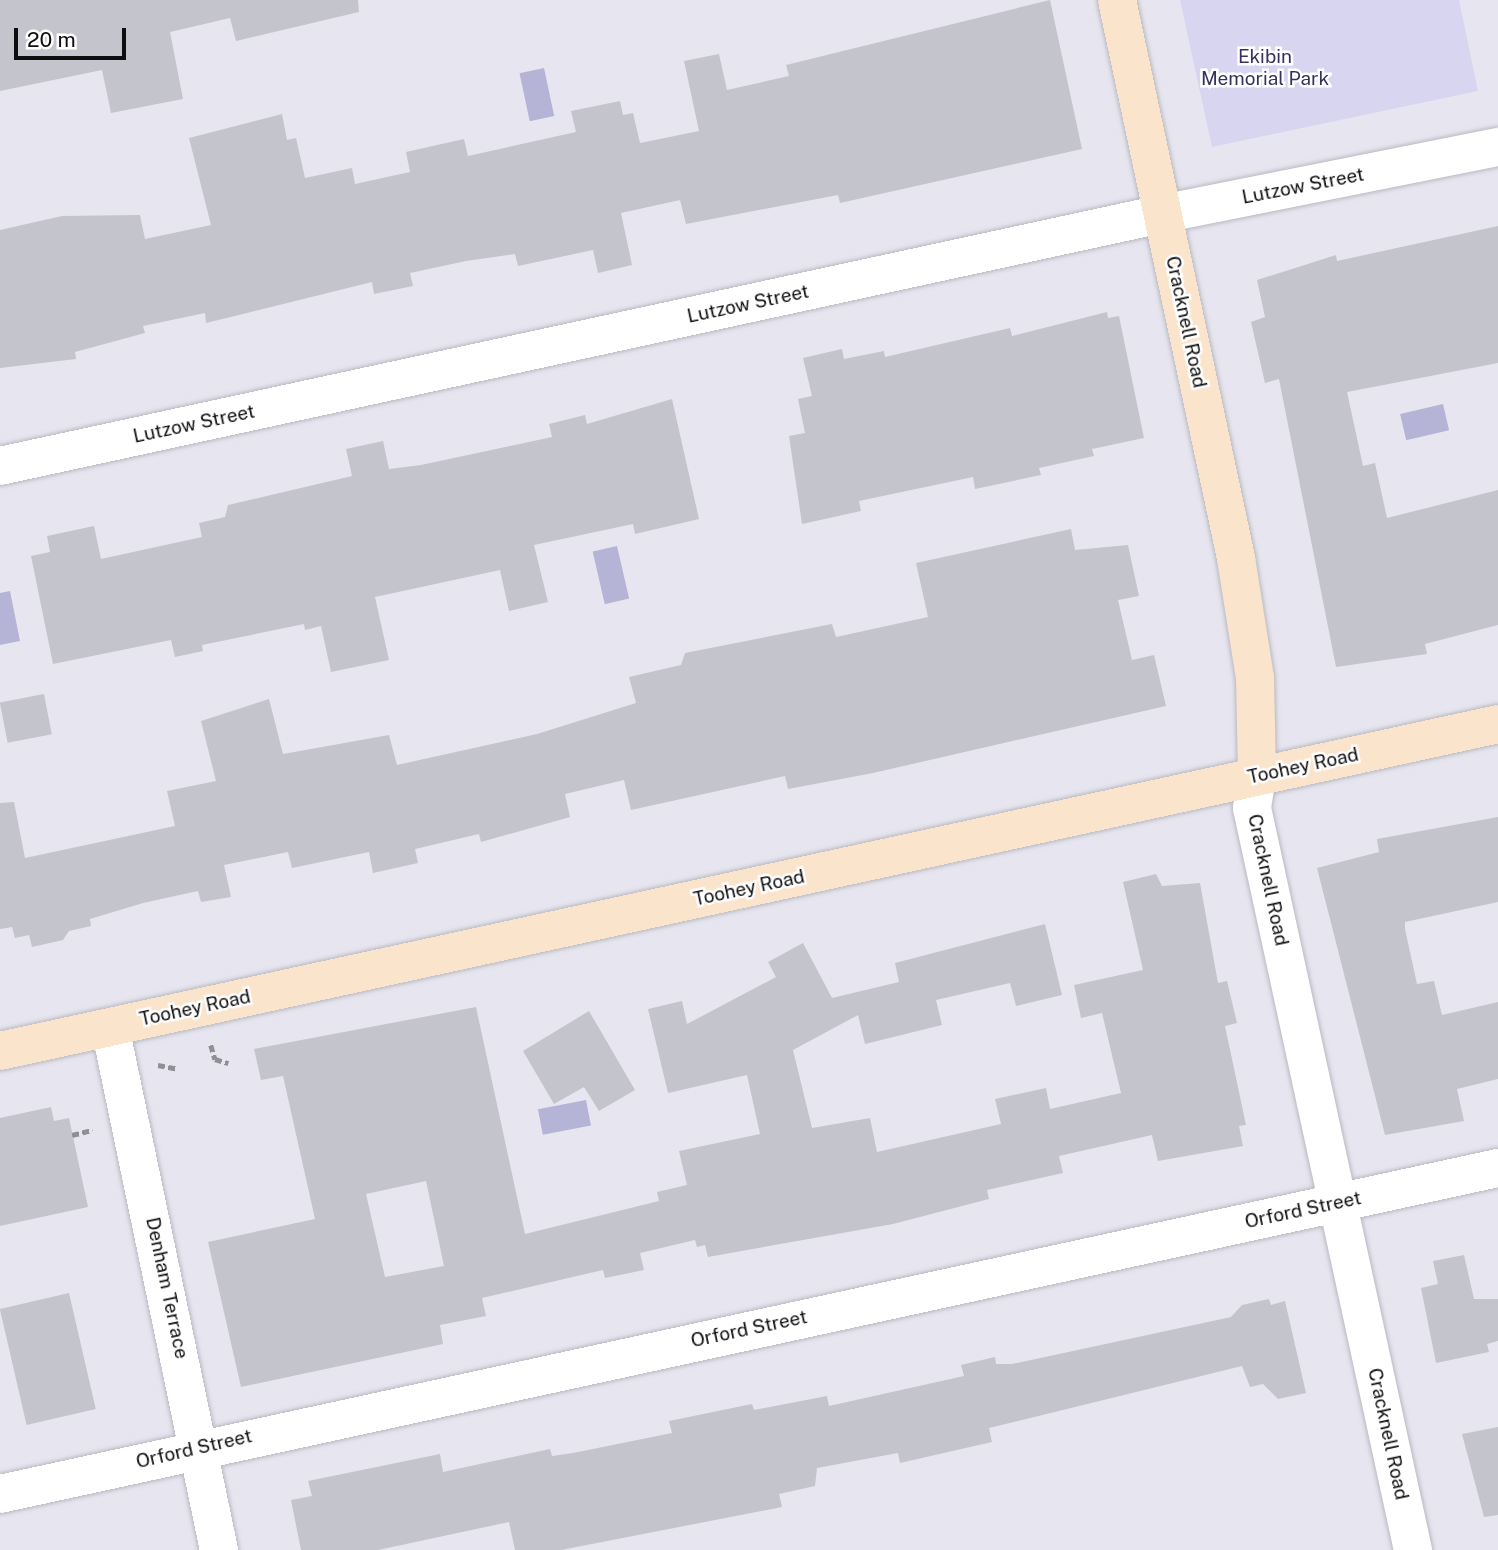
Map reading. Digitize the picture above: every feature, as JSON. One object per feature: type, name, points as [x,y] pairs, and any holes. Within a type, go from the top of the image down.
[{"type":"main road","name":"Cracknell Road","points":[[1117,0],[1238,571],[1255,678],[1257,776]]},
{"type":"main road","name":"Toohey Road","points":[[0,1051],[1498,724]]},
{"type":"street","name":"Lutzow Street","points":[[0,466],[1162,214],[1498,148]]},
{"type":"street","name":"Cracknell Road","points":[[1257,776],[1252,808],[1413,1550]]},
{"type":"street","name":"Denham Terrace","points":[[110,1027],[219,1550]]},
{"type":"street","name":"Orford Street","points":[[0,1493],[197,1448],[1498,1168]]},
{"type":"path","points":[[211,1045],[215,1059],[228,1063]]},
{"type":"path","points":[[154,1063],[177,1069]]},
{"type":"green space","name":"Ekibin Memorial Park","points":[[1180,0],[1459,0],[1478,91],[1212,147]]},
{"type":"shaded area","points":[[544,68],[554,116],[530,121],[520,73]]},
{"type":"shaded area","points":[[1443,404],[1449,430],[1406,440],[1400,414]]},
{"type":"shaded area","points":[[617,546],[629,599],[605,604],[593,552]]},
{"type":"shaded area","points":[[10,591],[20,641],[0,645],[0,593]]},
{"type":"shaded area","points":[[586,1100],[591,1126],[543,1135],[538,1109]]},
{"type":"building","points":[[0,0],[358,0],[359,12],[236,41],[230,18],[170,32],[183,99],[111,113],[102,70],[0,91]]},
{"type":"building","points":[[1050,0],[1082,149],[840,203],[838,195],[686,224],[680,200],[621,213],[632,265],[598,273],[593,250],[518,266],[515,254],[466,261],[410,273],[413,286],[374,294],[372,282],[206,323],[205,313],[143,326],[145,333],[75,352],[76,359],[0,368],[0,230],[62,216],[140,215],[145,239],[211,225],[189,138],[282,114],[287,140],[296,138],[305,178],[352,168],[355,184],[410,172],[406,152],[464,139],[468,156],[576,132],[571,111],[620,101],[623,115],[633,113],[640,143],[699,131],[684,61],[719,54],[727,90],[789,76],[786,65]]},
{"type":"building","points":[[1498,226],[1498,363],[1347,392],[1363,466],[1375,463],[1387,518],[1498,490],[1498,625],[1425,644],[1427,654],[1336,667],[1279,379],[1265,383],[1251,322],[1265,317],[1257,280],[1336,255],[1337,261]]},
{"type":"building","points":[[1107,312],[1108,318],[1119,316],[1144,438],[1092,449],[1094,456],[1039,468],[1041,475],[975,489],[973,477],[859,501],[861,511],[802,524],[789,436],[805,433],[798,399],[812,396],[803,358],[842,349],[844,359],[884,351],[885,357],[1010,328],[1012,336]]},
{"type":"building","points":[[672,399],[699,519],[635,534],[633,524],[534,545],[548,602],[509,611],[500,570],[375,597],[389,660],[331,672],[321,626],[305,630],[304,624],[202,645],[203,651],[175,657],[171,640],[53,664],[31,556],[50,552],[47,536],[94,526],[101,559],[202,537],[199,523],[225,517],[228,505],[352,476],[346,449],[383,441],[389,469],[421,465],[552,437],[549,424],[585,415],[587,424]]},
{"type":"building","points":[[1071,529],[1075,550],[1128,545],[1139,596],[1118,600],[1132,660],[1154,655],[1166,706],[873,773],[788,789],[785,776],[631,810],[624,780],[565,794],[570,817],[481,842],[479,834],[415,849],[418,863],[373,873],[369,852],[292,868],[288,852],[224,865],[231,897],[201,902],[198,891],[143,903],[90,919],[91,926],[69,931],[63,940],[32,947],[29,935],[15,938],[12,927],[0,929],[0,803],[14,802],[25,858],[175,826],[167,791],[216,781],[201,721],[269,699],[283,754],[389,735],[397,765],[537,734],[636,703],[629,677],[681,665],[685,653],[832,624],[836,637],[928,617],[916,563]]},
{"type":"building","points":[[44,694],[52,734],[8,743],[0,703]]},
{"type":"building","points":[[1498,817],[1498,902],[1405,922],[1405,929],[1417,984],[1434,981],[1442,1015],[1498,1002],[1498,1079],[1457,1089],[1464,1121],[1385,1135],[1317,868],[1379,852],[1377,839]]},
{"type":"building","points":[[1156,874],[1162,886],[1200,883],[1218,983],[1227,981],[1237,1023],[1225,1026],[1246,1125],[1239,1126],[1243,1146],[1158,1161],[1152,1135],[1059,1156],[1063,1173],[987,1190],[989,1199],[893,1224],[708,1257],[705,1245],[697,1247],[695,1240],[640,1253],[644,1270],[605,1278],[603,1270],[482,1298],[486,1316],[440,1325],[443,1344],[241,1387],[208,1242],[315,1219],[283,1076],[261,1080],[254,1049],[476,1007],[525,1234],[659,1201],[657,1192],[687,1185],[679,1151],[760,1134],[747,1075],[668,1093],[648,1009],[682,1001],[687,1024],[776,977],[768,962],[803,943],[832,998],[899,982],[895,963],[1045,924],[1062,995],[1016,1006],[1010,983],[936,1000],[942,1025],[865,1044],[858,1015],[793,1050],[812,1128],[870,1118],[877,1152],[1001,1124],[995,1099],[1046,1088],[1050,1109],[1121,1093],[1102,1013],[1081,1018],[1074,985],[1143,970],[1123,882]],"holes":[[[426,1181],[444,1266],[385,1277],[366,1194]]]},
{"type":"building","points":[[589,1011],[635,1090],[599,1111],[584,1087],[554,1104],[523,1051]]},
{"type":"building","points":[[51,1107],[54,1121],[69,1118],[88,1207],[0,1226],[0,1118]]},
{"type":"building","points":[[1464,1255],[1474,1299],[1498,1299],[1498,1341],[1487,1344],[1489,1352],[1436,1363],[1421,1288],[1438,1284],[1433,1261]]},
{"type":"building","points":[[69,1293],[96,1409],[27,1425],[0,1309]]},
{"type":"building","points":[[1269,1299],[1271,1305],[1285,1301],[1306,1393],[1278,1399],[1263,1384],[1250,1387],[1242,1366],[989,1428],[992,1442],[900,1463],[898,1453],[817,1468],[815,1486],[779,1494],[782,1507],[561,1550],[515,1550],[509,1522],[378,1550],[301,1550],[291,1500],[312,1496],[308,1481],[440,1454],[443,1472],[550,1449],[552,1456],[573,1453],[672,1433],[669,1421],[752,1404],[754,1410],[827,1396],[829,1406],[964,1376],[961,1365],[995,1357],[996,1364],[1012,1364],[1231,1317],[1242,1305]]},
{"type":"building","points":[[1498,1427],[1498,1515],[1484,1517],[1462,1434]]}]
